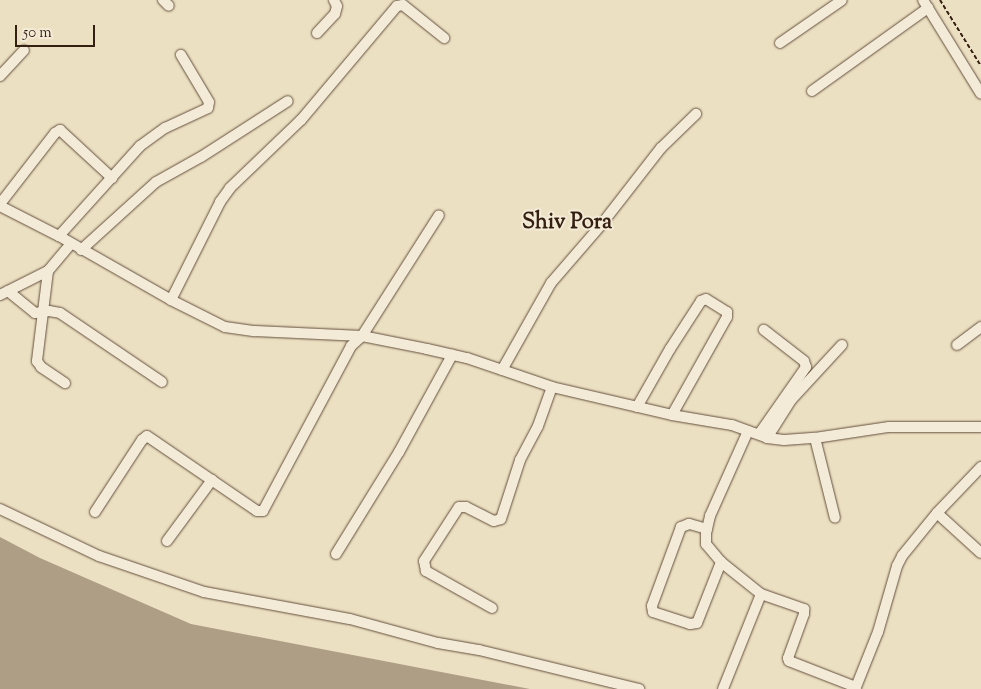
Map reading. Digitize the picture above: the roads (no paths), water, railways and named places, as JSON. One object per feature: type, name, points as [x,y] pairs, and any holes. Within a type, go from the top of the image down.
[{"type":"street","points":[[317,33],[335,14],[337,6],[334,0]]},
{"type":"street","points":[[780,43],[842,0]]},
{"type":"street","points":[[812,91],[925,4],[981,94]]},
{"type":"street","points":[[171,300],[220,202],[230,188],[301,120],[397,6],[403,6],[444,38]]},
{"type":"street","points":[[0,76],[24,50]]},
{"type":"street","points":[[59,236],[151,137],[210,106],[180,55]]},
{"type":"street","points":[[81,250],[156,182],[202,157],[288,101]]},
{"type":"street","points":[[502,370],[550,283],[602,225],[661,148],[696,114]]},
{"type":"street","points":[[112,178],[60,130],[55,133],[0,205],[59,236],[171,300],[225,327],[255,331],[362,336],[452,355],[552,387],[672,415],[732,425],[784,440],[815,438],[889,427],[981,427]]},
{"type":"street","points":[[95,512],[142,440],[147,436],[257,511],[263,511],[351,346],[362,336],[439,215]]},
{"type":"street","points":[[71,244],[48,270],[4,293],[29,310],[60,313],[162,382]]},
{"type":"street","points":[[48,270],[38,363],[65,383]]},
{"type":"street","points":[[637,407],[670,348],[701,301],[706,298],[727,312],[728,317],[672,415]]},
{"type":"street","points":[[958,345],[981,327]]},
{"type":"street","points":[[764,330],[804,361],[806,367],[758,434],[710,516],[706,544],[721,562],[761,594],[805,610],[788,658],[789,661],[856,687],[878,632],[896,566],[909,546],[937,513],[981,468]]},
{"type":"street","points":[[758,434],[842,345]]},
{"type":"street","points":[[336,554],[399,452],[452,355]]},
{"type":"street","points":[[492,608],[426,571],[424,562],[459,507],[466,507],[494,521],[501,519],[520,460],[535,433],[552,387]]},
{"type":"street","points":[[815,438],[835,518]]},
{"type":"street","points":[[167,541],[212,480]]},
{"type":"street","points":[[0,509],[99,556],[204,592],[350,619],[438,643],[479,650],[639,689]]},
{"type":"street","points":[[937,513],[981,553]]},
{"type":"street","points":[[707,529],[688,524],[681,527],[652,606],[653,612],[690,624],[697,623],[721,562]]},
{"type":"street","points":[[723,689],[761,594]]},
{"type":"district","name":"Shiv Pora","points":[[567,224]]}]
